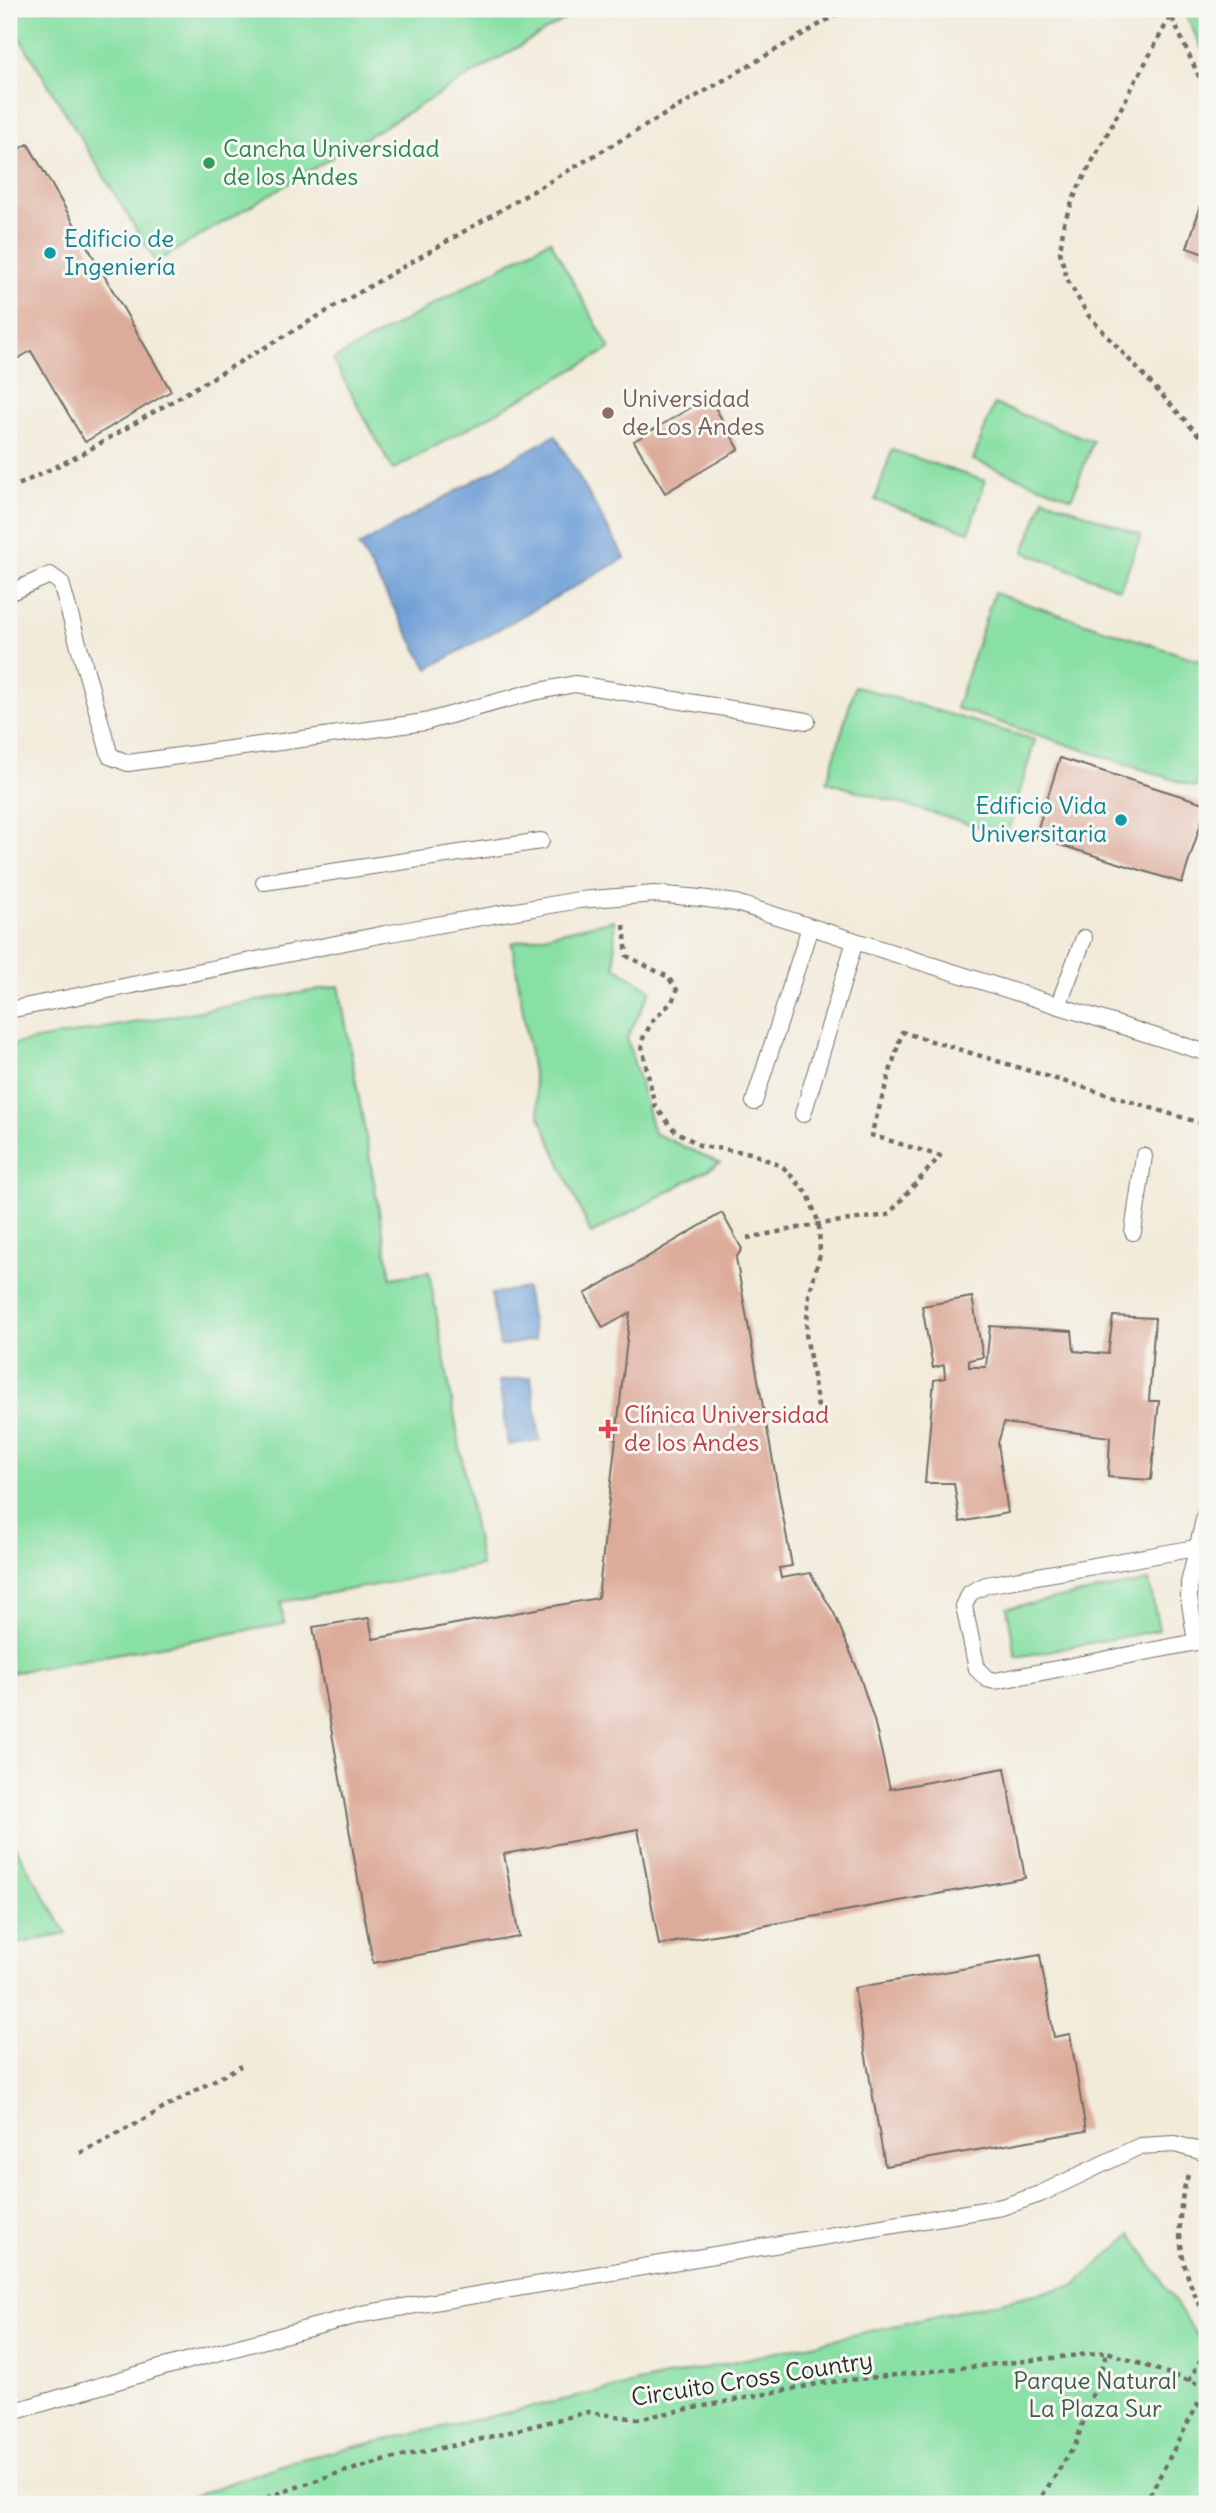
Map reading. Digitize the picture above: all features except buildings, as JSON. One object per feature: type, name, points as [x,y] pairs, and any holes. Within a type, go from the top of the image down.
[{"type":"lane","points":[[9,593],[50,575],[61,583],[110,756],[128,763],[425,722],[529,693],[575,684],[807,721]]},
{"type":"lane","points":[[264,882],[541,841]]},
{"type":"lane","points":[[9,1010],[384,934],[547,905],[654,894],[736,903],[1207,1053]]},
{"type":"lane","points":[[754,1102],[810,927]]},
{"type":"lane","points":[[1058,1006],[1084,938]]},
{"type":"lane","points":[[803,1114],[855,941]]},
{"type":"lane","points":[[1133,1232],[1144,1156]]},
{"type":"lane","points":[[1202,1547],[986,1585],[970,1593],[964,1606],[977,1669],[987,1679],[995,1681],[1202,1641],[1189,1597],[1202,1547],[1207,1507]]},
{"type":"lane","points":[[9,2413],[164,2367],[362,2314],[1002,2207],[1040,2194],[1140,2146],[1163,2143],[1202,2151]]},
{"type":"path","points":[[10,489],[80,455],[846,9]]},
{"type":"path","points":[[1168,9],[1207,94]]},
{"type":"path","points":[[1170,17],[1078,188],[1064,222],[1060,252],[1067,279],[1088,315],[1207,444]]},
{"type":"path","points":[[622,896],[627,956],[668,977],[677,990],[672,1002],[653,1020],[642,1042],[655,1106],[674,1130],[701,1146],[751,1153],[783,1167],[808,1194],[819,1224],[820,1254],[809,1295],[806,1334],[819,1413]]},
{"type":"path","points":[[747,1238],[819,1224],[888,1215],[940,1156],[871,1135],[902,1032],[1207,1125]]},
{"type":"path","points":[[80,2153],[134,2127],[241,2066]]},
{"type":"path","points":[[1207,2100],[1202,2151],[1184,2188],[1180,2220],[1181,2253],[1188,2279],[1207,2316]]},
{"type":"path","points":[[1189,2381],[1207,2348]]},
{"type":"path","points":[[1037,2504],[1076,2443],[1107,2352],[1207,2387],[1145,2504]]},
{"type":"path","name":"Circuito Cross Country","points":[[247,2504],[367,2465],[588,2412],[637,2419],[822,2383],[1107,2352]]},
{"type":"green space","name":"Cancha Universidad de los Andes","points":[[9,9],[582,9],[156,262],[9,20]]},
{"type":"green space","points":[[1183,9],[1207,9],[1207,59]]},
{"type":"green space","points":[[550,240],[610,349],[393,470],[333,360]]},
{"type":"green space","points":[[994,404],[1093,441],[1072,498],[973,460]]},
{"type":"green space","points":[[892,450],[985,481],[969,532],[875,500]]},
{"type":"green space","points":[[1044,498],[1141,535],[1120,589],[1024,552]]},
{"type":"green space","points":[[994,593],[1207,663],[1207,751],[1196,787],[956,708]]},
{"type":"green space","points":[[855,686],[1035,740],[1007,835],[827,782]]},
{"type":"green space","points":[[614,920],[615,967],[651,990],[627,1038],[654,1133],[720,1163],[591,1234],[540,1117],[512,943]]},
{"type":"green space","points":[[339,986],[391,1278],[429,1272],[481,1566],[281,1602],[284,1624],[9,1673],[9,1045]]},
{"type":"green space","points":[[1149,1581],[1159,1630],[1016,1657],[1007,1608]]},
{"type":"green space","points":[[9,1836],[67,1934],[9,1945]]},
{"type":"green space","name":"Parque Natural La Plaza Sur","points":[[1132,2234],[1197,2336],[1207,2342],[1207,2504],[170,2504],[296,2460],[1075,2285]]},
{"type":"water","points":[[555,435],[625,558],[428,669],[359,546]]},
{"type":"water","points":[[526,1288],[535,1340],[500,1346],[491,1294]]},
{"type":"water","points":[[531,1377],[540,1441],[508,1445],[499,1381]]},
{"type":"place","name":"Cancha Universidad de los Andes","points":[[209,163]]},
{"type":"place","name":"Edificio de Ingeniería","points":[[50,253]]},
{"type":"place","name":"Universidad de Los Andes","points":[[608,413]]},
{"type":"place","name":"Edificio Vida Universitaria","points":[[1121,820]]},
{"type":"place","name":"Clínica Universidad de los Andes","points":[[608,1429]]}]
